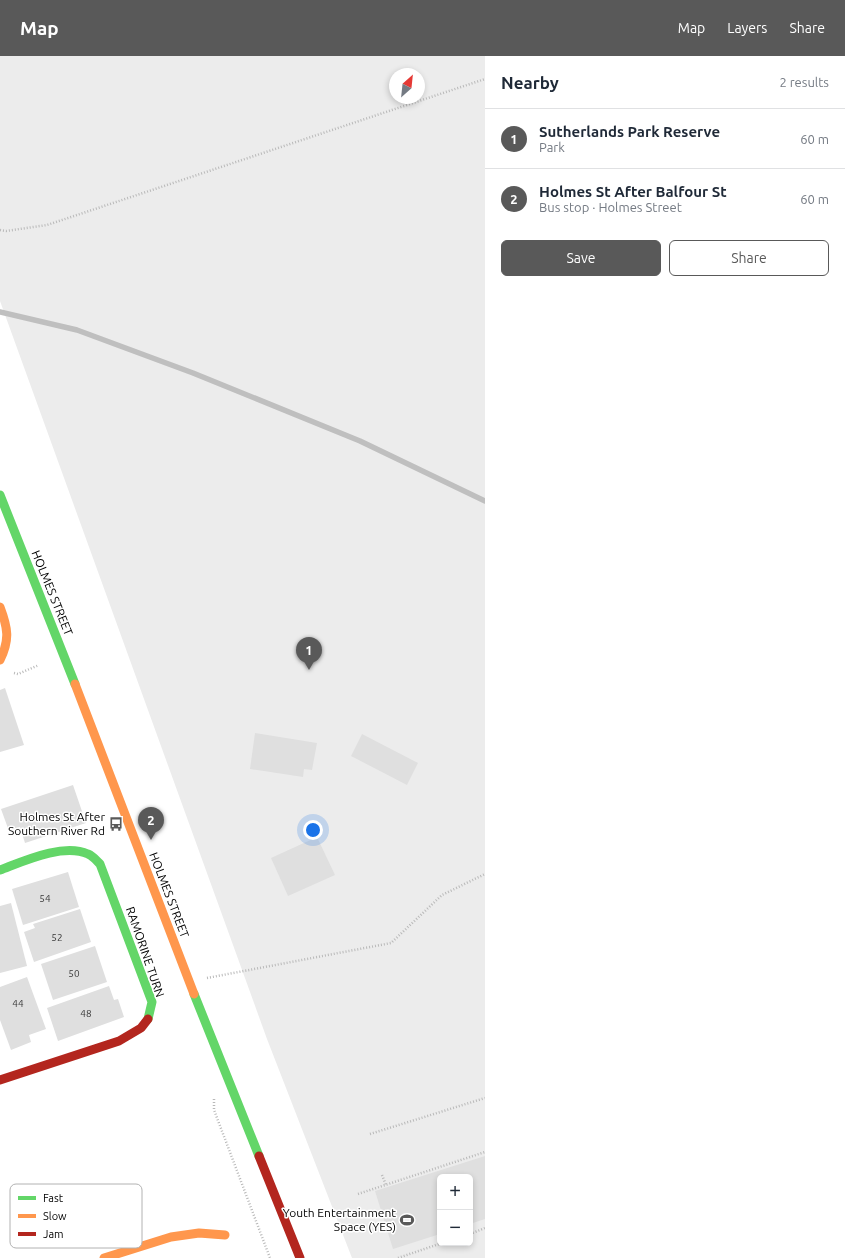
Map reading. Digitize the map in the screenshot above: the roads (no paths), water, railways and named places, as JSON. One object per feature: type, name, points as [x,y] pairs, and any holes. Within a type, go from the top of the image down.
[{"type":"main road","name":"HOLMES STREET","points":[[0,495],[94,731],[189,982],[300,1258]]},
{"type":"main road","points":[[0,607],[8,632],[8,642],[0,660]]},
{"type":"main road","name":"RAMORINE TURN","points":[[0,870],[51,853],[72,850],[93,857],[100,864],[152,1002],[147,1021],[140,1031],[111,1044],[0,1080]]},
{"type":"main road","points":[[142,1246],[171,1237],[199,1233],[224,1235]]},
{"type":"main road","points":[[104,1258],[136,1248]]},
{"type":"waterway","points":[[0,312],[77,330],[193,373],[360,441],[485,501]]},
{"type":"place","name":"Sutherlands Park Reserve","points":[[309,670]]},
{"type":"place","name":"Holmes St After Southern River Rd","points":[[116,824]]},
{"type":"place","name":"Holmes St After Balfour St","points":[[151,840]]},
{"type":"place","name":"Youth Entertainment Space (YES)","points":[[407,1220]]}]
